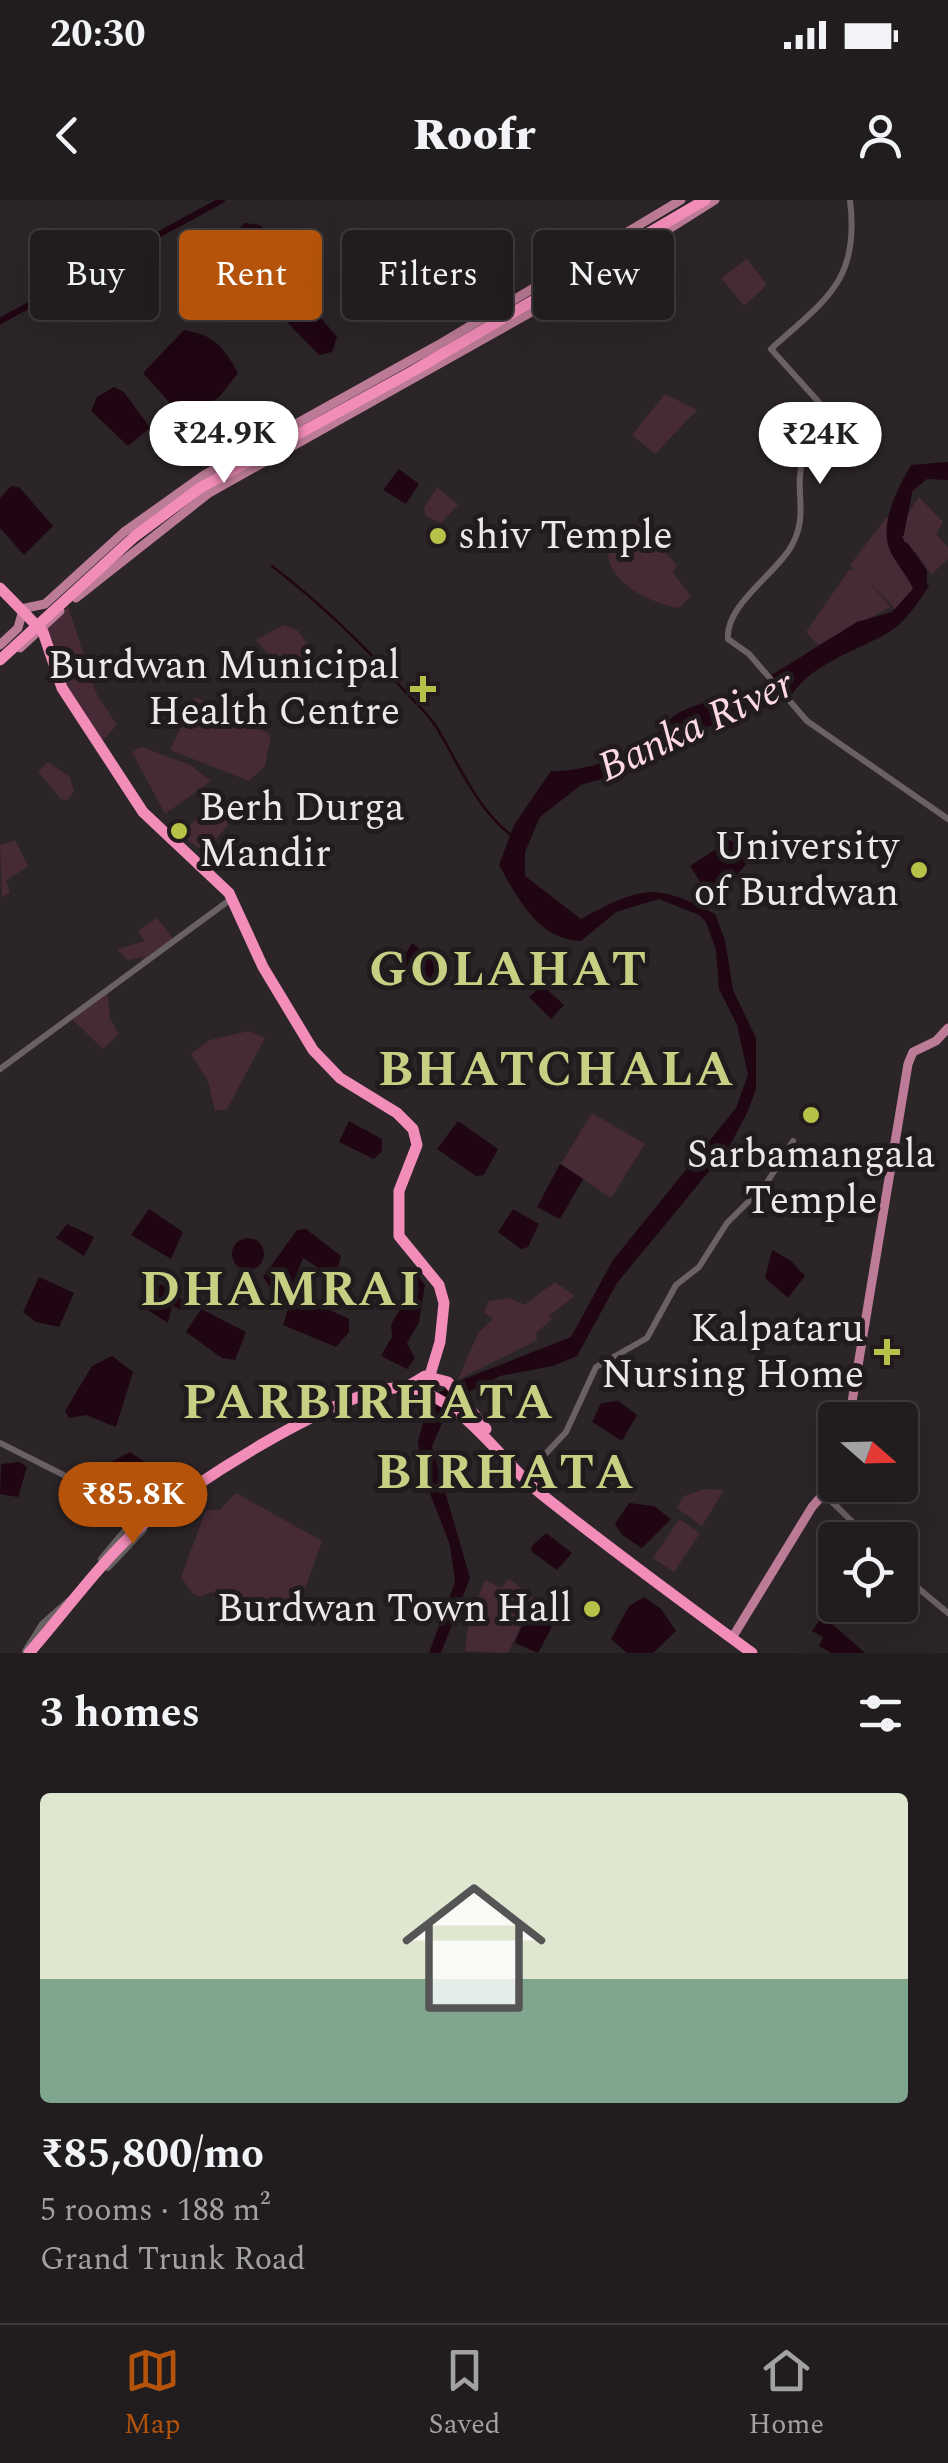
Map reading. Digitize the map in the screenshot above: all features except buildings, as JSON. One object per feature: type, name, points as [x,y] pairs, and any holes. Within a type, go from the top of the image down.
[{"type":"highway","points":[[646,230],[694,200]]},
{"type":"highway","points":[[653,230],[705,200]]},
{"type":"highway","points":[[60,602],[133,533],[188,492],[533,297]]},
{"type":"highway","points":[[5,652],[134,537],[190,495],[377,397],[533,301]]},
{"type":"highway","points":[[0,588],[43,632],[62,688],[134,800],[158,830],[219,880],[232,899],[287,1011],[320,1058],[346,1084],[402,1117],[416,1134],[416,1151],[399,1191],[397,1229],[403,1247],[435,1279],[443,1297],[442,1332],[426,1397]]},
{"type":"highway","points":[[431,1375],[450,1384],[470,1406],[492,1442]]},
{"type":"highway","points":[[28,1653],[137,1524],[171,1500],[356,1395],[405,1388],[431,1375]]},
{"type":"highway","points":[[405,1388],[480,1427],[523,1478],[755,1653]]},
{"type":"highway","points":[[28,1653],[95,1574],[161,1510],[203,1482]]},
{"type":"main road","points":[[5,652],[18,628],[22,610],[45,604],[168,498],[395,372],[681,200]]},
{"type":"main road","points":[[5,652],[43,632],[136,547],[209,493],[585,282],[715,200]]},
{"type":"main road","points":[[853,1402],[908,1064],[913,1052],[936,1042],[948,1028]]},
{"type":"main road","points":[[734,1637],[819,1502]]},
{"type":"street","points":[[850,200],[854,241],[843,278],[771,349],[820,402],[824,412],[801,464],[803,516],[793,543],[727,625],[728,638],[815,728],[948,819]]},
{"type":"street","points":[[0,1069],[232,899]]},
{"type":"street","points":[[523,1478],[566,1432],[590,1374],[647,1338],[676,1285],[699,1267],[727,1223],[766,1184],[793,1141]]},
{"type":"street","points":[[0,1443],[100,1496],[143,1508],[171,1500]]},
{"type":"street","points":[[832,1502],[853,1522]]},
{"type":"street","points":[[95,1574],[143,1508]]},
{"type":"street","points":[[918,1587],[948,1613]]},
{"type":"shaded area","points":[[747,259],[767,285],[744,306],[721,278]]},
{"type":"shaded area","points":[[665,394],[697,410],[655,454],[632,435]]},
{"type":"shaded area","points":[[437,487],[458,505],[441,523],[426,516],[424,508]]},
{"type":"shaded area","points":[[919,497],[943,522],[936,534],[948,547],[948,559],[931,575],[916,552],[908,558],[916,585],[894,610],[866,579],[891,607],[818,645],[806,632],[849,570],[855,570],[850,565],[886,518],[906,517]]},
{"type":"shaded area","points":[[639,525],[677,565],[673,573],[691,596],[679,608],[634,591],[611,565],[608,554]]},
{"type":"shaded area","points":[[68,606],[96,693],[117,725],[101,742],[63,687],[44,632]]},
{"type":"shaded area","points":[[284,625],[298,631],[311,649],[286,675],[256,640]]},
{"type":"shaded area","points":[[195,697],[271,735],[265,766],[249,781],[170,750]]},
{"type":"shaded area","points":[[142,747],[190,765],[211,781],[165,814],[132,752]]},
{"type":"shaded area","points":[[48,762],[70,777],[74,791],[68,800],[61,799],[38,771]]},
{"type":"shaded area","points":[[219,806],[228,825],[209,848],[199,848],[180,835],[202,813]]},
{"type":"shaded area","points":[[15,840],[28,866],[6,881],[10,892],[2,898],[0,845]]},
{"type":"shaded area","points":[[157,918],[175,941],[143,967],[143,957],[127,960],[117,949],[145,941],[138,931]]},
{"type":"shaded area","points":[[108,993],[110,1019],[119,1034],[103,1049],[71,1018]]},
{"type":"shaded area","points":[[249,1031],[265,1038],[227,1109],[215,1111],[208,1081],[191,1054],[210,1040]]},
{"type":"shaded area","points":[[592,1113],[645,1144],[611,1198],[561,1164]]},
{"type":"shaded area","points":[[555,1282],[575,1296],[549,1316],[552,1319],[536,1333],[537,1340],[458,1380],[478,1333],[493,1319],[484,1312],[489,1301],[510,1298],[524,1305]]},
{"type":"shaded area","points":[[705,1489],[724,1490],[702,1526],[677,1508],[684,1496]]},
{"type":"shaded area","points":[[236,1493],[322,1541],[302,1597],[307,1611],[298,1626],[262,1612],[256,1621],[212,1592],[200,1597],[192,1593],[181,1577],[206,1510],[220,1510]]},
{"type":"shaded area","points":[[679,1519],[700,1533],[674,1572],[653,1558]]},
{"type":"shaded area","points":[[509,1579],[565,1622],[552,1627],[537,1616],[525,1618],[508,1653],[465,1651],[469,1619],[485,1580],[501,1588]]},
{"type":"water","points":[[245,223],[266,230],[238,230]]},
{"type":"water","points":[[322,319],[337,337],[332,352],[319,355],[285,320]]},
{"type":"water","points":[[184,330],[217,343],[238,373],[220,396],[186,421],[143,373]]},
{"type":"water","points":[[114,387],[124,392],[150,428],[128,446],[91,411],[97,397]]},
{"type":"water","points":[[948,462],[948,480],[927,479],[908,495],[900,533],[929,586],[899,624],[818,669],[788,701],[783,696],[764,708],[687,734],[643,767],[581,785],[540,817],[525,852],[525,876],[581,919],[619,900],[648,892],[677,897],[715,914],[725,940],[733,990],[756,1038],[756,1089],[729,1147],[617,1283],[577,1356],[553,1366],[500,1376],[467,1393],[446,1414],[432,1446],[470,1578],[441,1653],[429,1653],[455,1582],[450,1545],[422,1473],[418,1441],[430,1399],[454,1383],[571,1337],[613,1260],[736,1108],[748,1075],[737,1025],[719,989],[716,950],[706,922],[699,915],[659,899],[616,912],[581,941],[553,933],[531,915],[499,865],[514,825],[551,771],[587,767],[625,754],[692,707],[762,694],[767,678],[857,622],[892,612],[913,589],[889,548],[887,527],[892,505],[911,465]]},
{"type":"water","points":[[399,469],[419,484],[406,504],[383,490]]},
{"type":"water","points":[[11,486],[19,487],[53,526],[24,555],[0,528],[0,498]]},
{"type":"water","points":[[730,840],[744,848],[749,861],[721,893],[705,889],[690,866]]},
{"type":"water","points":[[412,943],[439,964],[428,983],[401,961]]},
{"type":"water","points":[[542,985],[564,1005],[551,1019],[529,997]]},
{"type":"water","points":[[349,1121],[382,1139],[382,1151],[374,1159],[339,1142]]},
{"type":"water","points":[[458,1121],[498,1149],[484,1175],[476,1176],[437,1149]]},
{"type":"water","points":[[560,1164],[583,1179],[560,1219],[537,1207]]},
{"type":"water","points":[[149,1209],[183,1232],[171,1259],[131,1235]]},
{"type":"water","points":[[513,1209],[539,1224],[528,1247],[521,1249],[498,1232]]},
{"type":"water","points":[[67,1224],[94,1237],[84,1256],[56,1238]]},
{"type":"water","points":[[306,1229],[341,1256],[335,1278],[303,1258],[287,1298],[279,1301],[263,1277],[297,1230]]},
{"type":"water","points":[[248,1238],[259,1243],[264,1254],[259,1265],[248,1270],[237,1265],[232,1254],[237,1243]]},
{"type":"water","points":[[772,1250],[790,1260],[805,1276],[788,1298],[765,1278]]},
{"type":"water","points":[[418,1276],[425,1285],[419,1322],[407,1343],[415,1358],[407,1369],[381,1356],[392,1337],[391,1325]]},
{"type":"water","points":[[39,1277],[74,1293],[59,1327],[36,1322],[23,1312]]},
{"type":"water","points":[[161,1284],[186,1303],[181,1310],[172,1305],[168,1323],[143,1307]]},
{"type":"water","points":[[299,1296],[349,1319],[349,1332],[336,1347],[283,1325],[290,1303]]},
{"type":"water","points":[[201,1309],[246,1332],[235,1360],[222,1358],[186,1332]]},
{"type":"water","points":[[112,1356],[133,1372],[116,1427],[86,1415],[69,1418],[65,1411],[92,1366]]},
{"type":"water","points":[[618,1401],[637,1415],[622,1441],[592,1422],[601,1403]]},
{"type":"water","points":[[130,1452],[146,1463],[144,1480],[120,1489],[110,1486],[111,1462]]},
{"type":"water","points":[[19,1462],[27,1467],[18,1497],[0,1494],[1,1464]]},
{"type":"water","points":[[629,1503],[654,1506],[671,1519],[642,1548],[622,1535],[615,1524]]},
{"type":"water","points":[[546,1533],[572,1553],[557,1570],[532,1552],[531,1547]]},
{"type":"water","points":[[644,1597],[661,1609],[676,1631],[653,1653],[627,1653],[611,1639],[629,1606]]},
{"type":"water","points":[[537,1616],[552,1627],[538,1653],[515,1643],[522,1625]]},
{"type":"water","points":[[819,1622],[830,1622],[865,1653],[832,1653],[819,1646],[823,1637],[812,1631]]},
{"type":"waterway","points":[[0,321],[222,200]]},
{"type":"waterway","name":"Banka River","points":[[901,534],[909,493]]},
{"type":"waterway","name":"Banka River","points":[[906,546],[924,571],[924,583]]},
{"type":"waterway","points":[[272,566],[340,624],[425,712],[478,799],[511,835]]},
{"type":"place","name":"shiv Temple","points":[[438,536]]},
{"type":"place","name":"Burdwan Municipal Health Centre","points":[[423,689]]},
{"type":"place","name":"Berh Durga Mandir","points":[[179,831]]},
{"type":"place","name":"University of Burdwan","points":[[919,870]]},
{"type":"place","name":"Sarbamangala Temple","points":[[811,1115]]},
{"type":"place","name":"Kalpataru Nursing Home","points":[[887,1352]]},
{"type":"place","name":"Burdwan Town Hall","points":[[592,1609]]},
{"type":"district","name":"GOLAHAT","points":[[509,970]]},
{"type":"district","name":"BHATCHALA","points":[[557,1070]]},
{"type":"district","name":"DHAMRAI","points":[[281,1290]]},
{"type":"district","name":"PARBIRHATA","points":[[369,1403]]},
{"type":"district","name":"BIRHATA","points":[[506,1473]]}]
